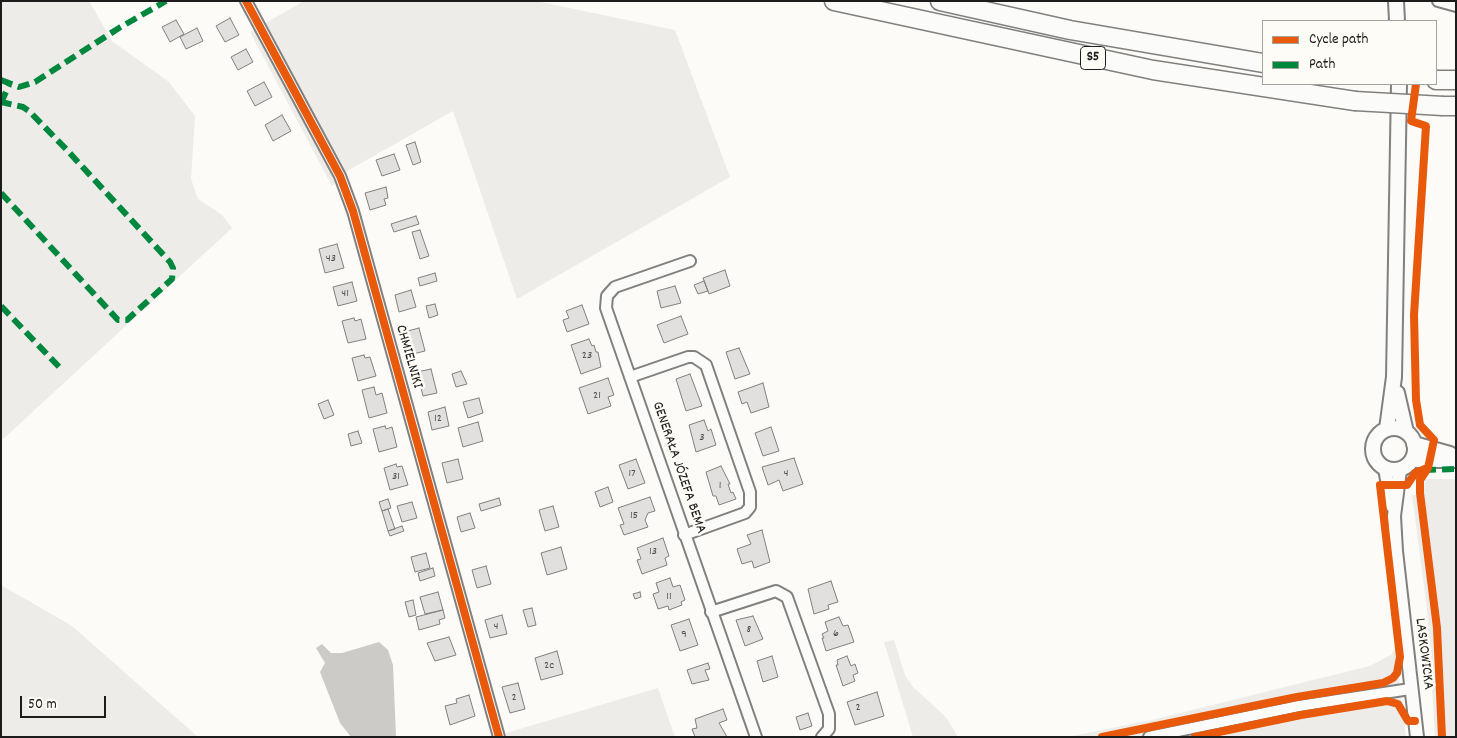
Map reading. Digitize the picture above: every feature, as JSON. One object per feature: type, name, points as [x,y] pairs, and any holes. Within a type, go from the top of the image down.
[{"type":"highway","name":"S5","points":[[834,1],[1153,70],[1355,101],[1449,106]]},
{"type":"highway","name":"S5","points":[[940,1],[1070,30],[1262,64]]},
{"type":"main road","points":[[1396,1],[1397,20]]},
{"type":"main road","points":[[1387,429],[1394,377],[1400,85]]},
{"type":"main road","points":[[1394,377],[1406,432],[1414,444],[1412,460]]},
{"type":"main road","points":[[1406,432],[1397,428],[1387,429],[1378,435],[1372,448],[1374,459],[1385,469],[1400,470],[1412,460],[1456,460]]},
{"type":"main road","points":[[1414,444],[1456,455]]},
{"type":"street","name":"CHMIELNIKI","points":[[246,1],[340,176],[353,211],[499,737]]},
{"type":"street","points":[[1438,1],[1456,6]]},
{"type":"street","name":"GENERAŁA JÓZEFA BEMA","points":[[690,260],[615,287],[607,296],[606,308],[756,737]]},
{"type":"street","points":[[630,377],[694,357],[706,365],[750,492],[750,507],[746,513],[684,535]]},
{"type":"street","name":"LASKOWICKA","points":[[1385,469],[1394,516],[1397,576],[1417,737]]},
{"type":"street","name":"LASKOWICKA","points":[[1394,516],[1400,470]]},
{"type":"street","points":[[711,612],[776,591],[787,597],[829,714],[829,729],[822,737]]},
{"type":"street","points":[[1150,737],[1299,706],[1410,689]]},
{"type":"shaded area","points":[[1,1],[89,1],[112,41],[169,82],[195,116],[191,179],[198,199],[222,215],[232,228],[1,441]]},
{"type":"shaded area","points":[[304,1],[536,1],[675,30],[730,177],[517,299],[453,111],[349,170],[332,186],[250,32]]},
{"type":"shaded area","points":[[1425,479],[1456,479],[1456,737],[1435,737],[1427,610],[1412,495],[1424,494]]},
{"type":"shaded area","points":[[1,585],[72,626],[198,737],[1,737]]},
{"type":"shaded area","points":[[894,640],[905,675],[913,687],[946,717],[958,737],[913,737],[884,642]]},
{"type":"shaded area","points":[[379,642],[388,650],[393,665],[396,737],[351,737],[340,723],[320,672],[325,663],[316,648],[322,644],[331,653],[342,653]]},
{"type":"shaded area","points":[[1395,648],[1406,737],[1068,737],[1156,719],[1370,666],[1391,655]]},
{"type":"shaded area","points":[[658,688],[675,737],[507,737],[506,733]]},
{"type":"building","points":[[230,18],[239,35],[225,42],[216,26]]},
{"type":"building","points":[[176,20],[184,34],[170,42],[162,27]]},
{"type":"building","points":[[197,28],[203,41],[186,49],[180,37]]},
{"type":"building","points":[[246,49],[253,62],[238,70],[231,57]]},
{"type":"building","points":[[264,82],[272,97],[255,106],[247,91]]},
{"type":"building","points":[[282,115],[291,131],[273,141],[265,125]]},
{"type":"building","points":[[415,142],[421,162],[413,165],[406,145]]},
{"type":"building","points":[[394,154],[400,170],[382,176],[376,160]]},
{"type":"building","points":[[386,187],[388,198],[384,199],[386,205],[370,210],[365,193]]},
{"type":"building","points":[[416,216],[419,224],[394,232],[391,224]]},
{"type":"building","points":[[420,230],[429,256],[420,259],[412,232]]},
{"type":"building","points":[[337,244],[344,268],[325,273],[319,249]]},
{"type":"building","points":[[725,270],[730,286],[709,294],[703,278]]},
{"type":"building","points":[[435,273],[437,281],[420,286],[418,278]]},
{"type":"building","points":[[704,281],[708,291],[698,294],[694,285]]},
{"type":"building","points":[[352,282],[357,301],[338,306],[333,287]]},
{"type":"building","points":[[675,286],[681,303],[661,308],[657,291]]},
{"type":"building","points":[[411,290],[416,307],[399,312],[395,295]]},
{"type":"building","points":[[435,304],[438,315],[429,318],[426,306]]},
{"type":"building","points":[[582,305],[589,324],[567,332],[563,320],[569,318],[566,311]]},
{"type":"building","points":[[681,316],[688,334],[664,343],[657,325]]},
{"type":"building","points":[[354,318],[355,321],[361,319],[366,339],[348,343],[342,321]]},
{"type":"building","points":[[419,328],[425,351],[409,355],[404,332]]},
{"type":"building","points":[[589,339],[592,346],[594,345],[596,352],[598,352],[601,367],[581,374],[571,345]]},
{"type":"building","points":[[739,348],[750,374],[735,379],[726,352]]},
{"type":"building","points":[[364,355],[365,358],[370,357],[376,376],[358,381],[352,358]]},
{"type":"building","points":[[431,369],[437,393],[423,396],[417,372]]},
{"type":"building","points":[[461,371],[467,384],[456,387],[452,374]]},
{"type":"building","points":[[690,374],[702,406],[686,411],[676,379]]},
{"type":"building","points":[[608,378],[614,395],[608,397],[611,406],[588,414],[579,388]]},
{"type":"building","points":[[763,383],[769,407],[751,413],[747,402],[742,404],[738,392]]},
{"type":"building","points":[[374,387],[376,395],[382,393],[387,413],[369,418],[362,390]]},
{"type":"building","points":[[479,398],[483,413],[468,418],[463,402]]},
{"type":"building","points":[[328,400],[334,415],[324,419],[318,404]]},
{"type":"building","points":[[445,407],[449,426],[432,430],[428,412]]},
{"type":"building","points":[[704,420],[708,431],[711,429],[716,445],[696,452],[689,425]]},
{"type":"building","points":[[478,422],[483,441],[463,447],[458,428]]},
{"type":"building","points":[[385,426],[386,429],[392,427],[397,447],[379,452],[373,429]]},
{"type":"building","points":[[771,427],[779,451],[763,456],[755,433]]},
{"type":"building","points":[[358,431],[362,443],[351,446],[348,434]]},
{"type":"building","points":[[794,458],[803,484],[783,491],[779,480],[768,485],[762,467]]},
{"type":"building","points":[[458,459],[463,479],[447,483],[442,463]]},
{"type":"building","points":[[636,459],[645,483],[628,489],[619,465]]},
{"type":"building","points":[[396,464],[397,467],[402,466],[408,485],[390,490],[384,468]]},
{"type":"building","points":[[721,466],[730,484],[728,484],[731,493],[733,492],[736,499],[719,505],[716,496],[713,496],[706,472]]},
{"type":"building","points":[[608,487],[613,502],[600,507],[595,492]]},
{"type":"building","points":[[650,497],[655,511],[648,513],[645,520],[648,527],[624,535],[620,525],[624,524],[618,508]]},
{"type":"building","points":[[499,498],[501,505],[481,511],[479,504]]},
{"type":"building","points":[[388,499],[391,508],[382,511],[379,502]]},
{"type":"building","points":[[412,502],[417,518],[402,522],[397,506]]},
{"type":"building","points":[[553,506],[559,527],[545,531],[539,510]]},
{"type":"building","points":[[388,509],[395,529],[388,531],[382,511]]},
{"type":"building","points":[[470,513],[475,528],[461,532],[457,517]]},
{"type":"building","points":[[402,526],[404,531],[390,536],[388,531]]},
{"type":"building","points":[[762,530],[770,562],[754,568],[752,561],[742,564],[737,549],[751,544],[747,535]]},
{"type":"building","points":[[663,538],[669,556],[665,558],[667,565],[642,574],[637,560],[641,559],[637,548]]},
{"type":"building","points":[[561,547],[567,569],[547,575],[541,553]]},
{"type":"building","points":[[426,553],[430,568],[415,572],[411,557]]},
{"type":"building","points":[[486,566],[491,584],[477,588],[472,570]]},
{"type":"building","points":[[433,568],[435,576],[420,581],[418,573]]},
{"type":"building","points":[[670,578],[673,587],[680,585],[685,600],[681,602],[682,605],[669,610],[668,606],[658,609],[653,594],[659,592],[656,583]]},
{"type":"building","points":[[831,581],[838,602],[828,605],[829,609],[814,614],[808,589]]},
{"type":"building","points":[[438,592],[443,610],[425,614],[420,597]]},
{"type":"building","points":[[640,592],[641,597],[635,599],[633,594]]},
{"type":"building","points":[[413,600],[416,615],[409,617],[405,602]]},
{"type":"building","points":[[532,608],[536,625],[528,627],[523,610]]},
{"type":"building","points":[[443,610],[445,618],[439,620],[440,624],[419,630],[416,617]]},
{"type":"building","points":[[502,615],[507,634],[490,638],[485,620]]},
{"type":"building","points":[[753,616],[763,639],[745,646],[736,620]]},
{"type":"building","points":[[839,617],[843,626],[848,625],[854,642],[826,651],[822,638],[824,638],[822,634],[828,631],[825,622]]},
{"type":"building","points":[[689,619],[698,645],[680,651],[671,625]]},
{"type":"building","points":[[449,637],[456,655],[435,661],[427,643]]},
{"type":"building","points":[[557,651],[563,674],[541,680],[535,658]]},
{"type":"building","points":[[772,656],[778,677],[763,682],[757,661]]},
{"type":"building","points":[[847,656],[851,666],[855,664],[858,673],[853,675],[855,681],[843,686],[836,665],[838,665],[837,660]]},
{"type":"building","points":[[708,663],[710,669],[705,670],[709,680],[692,684],[687,670]]},
{"type":"building","points":[[518,683],[525,709],[510,713],[502,687]]},
{"type":"building","points":[[877,692],[884,716],[855,725],[847,702]]},
{"type":"building","points":[[469,695],[475,716],[450,725],[445,706],[457,703],[456,699]]},
{"type":"building","points":[[723,709],[727,720],[719,723],[727,737],[695,737],[692,729],[697,728],[695,719]]},
{"type":"building","points":[[808,713],[812,726],[800,730],[796,717]]},
{"type":"marked path","points":[[1,80],[19,87],[35,82],[119,28],[166,1]]},
{"type":"marked path","points":[[1,103],[9,85]]},
{"type":"marked path","points":[[1,102],[23,107],[29,111],[66,149],[170,262],[173,268],[172,279],[127,320],[118,320],[1,193]]},
{"type":"marked path","points":[[1,306],[63,371]]},
{"type":"marked path","points":[[1424,470],[1456,469]]},
{"type":"cycle path","points":[[246,1],[340,176],[353,211],[499,737]]},
{"type":"cycle path","points":[[1416,85],[1411,121],[1426,126],[1414,315],[1416,400],[1420,425],[1434,440],[1428,468],[1420,480],[1420,493],[1437,628],[1442,737]]},
{"type":"cycle path","points":[[1102,737],[1297,697],[1383,683],[1393,678],[1397,673],[1400,657],[1380,485],[1407,485],[1415,473],[1425,469]]},
{"type":"cycle path","points":[[1195,737],[1301,715],[1387,701],[1398,704],[1408,721],[1415,721]]}]
